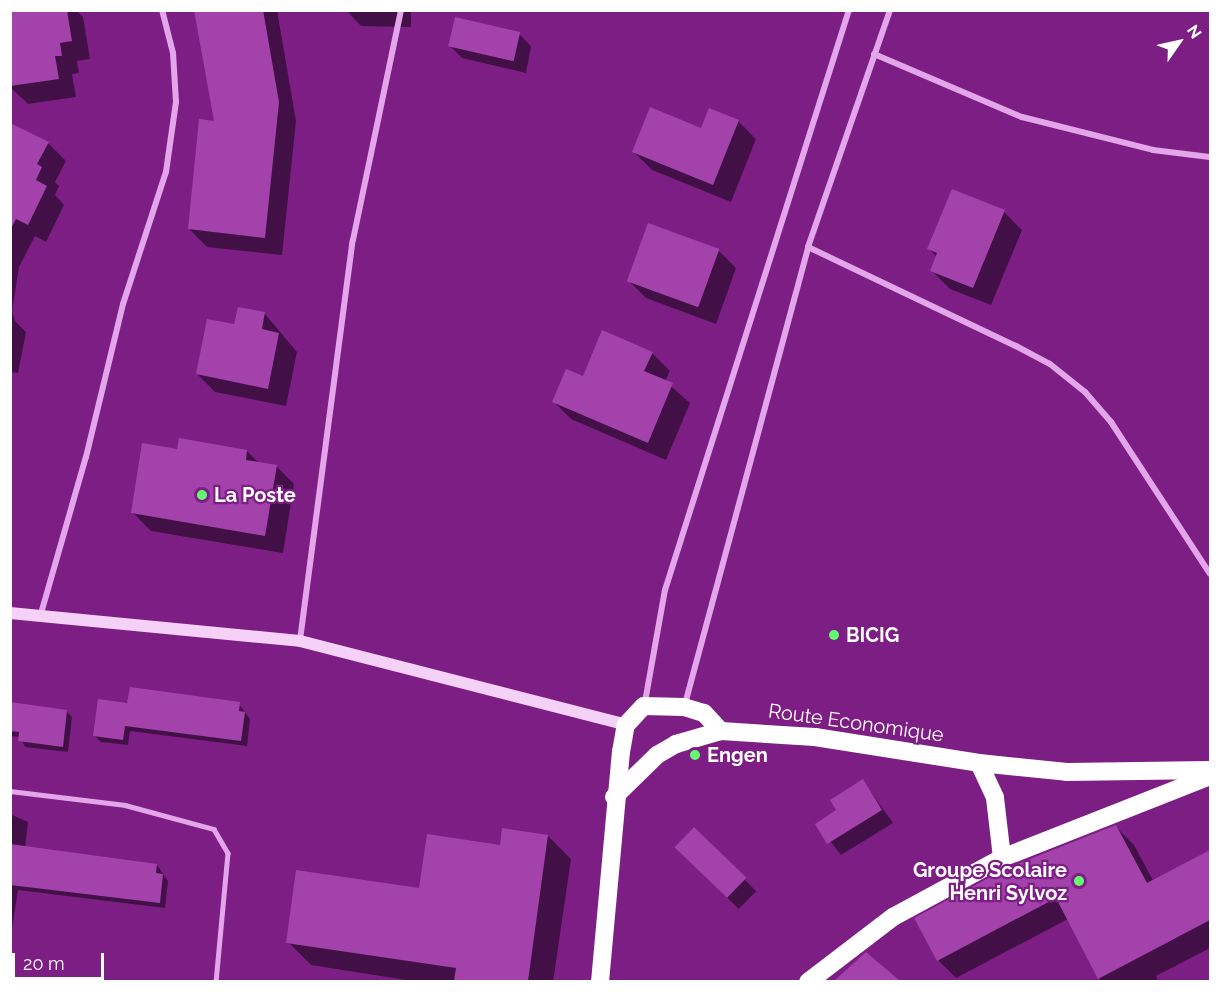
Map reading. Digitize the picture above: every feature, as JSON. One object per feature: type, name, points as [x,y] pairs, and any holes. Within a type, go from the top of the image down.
[{"type":"highway","points":[[600,981],[614,797],[626,725],[644,706],[684,707],[704,713],[721,730],[676,744],[657,755],[614,797]]},
{"type":"highway","name":"Route Economique","points":[[721,730],[814,737],[979,763],[1067,772],[1210,770]]},
{"type":"highway","points":[[979,763],[995,798],[1002,858]]},
{"type":"highway","points":[[808,981],[893,917],[1002,858],[1210,776]]},
{"type":"street","points":[[40,616],[86,457],[123,303],[166,172],[176,102],[173,53],[162,10]]},
{"type":"street","points":[[300,641],[353,240],[400,10]]},
{"type":"street","points":[[644,706],[671,569],[849,10]]},
{"type":"street","points":[[684,707],[808,248],[890,10]]},
{"type":"street","points":[[874,54],[1022,117],[1153,150],[1210,157]]},
{"type":"street","points":[[808,248],[1016,346],[1050,364],[1085,392],[1111,422],[1210,574]]},
{"type":"street","points":[[10,613],[300,641],[626,725]]},
{"type":"lane","points":[[10,791],[125,805],[214,829],[228,853],[216,981]]},
{"type":"building","points":[[10,10],[67,10],[72,41],[60,43],[62,56],[55,56],[59,79],[10,86]]},
{"type":"building","points":[[194,10],[263,10],[279,102],[265,238],[188,229],[199,119],[214,121]]},
{"type":"building","points":[[455,17],[520,32],[514,61],[448,46]]},
{"type":"building","points":[[650,107],[701,128],[709,108],[739,120],[713,185],[632,152]]},
{"type":"building","points":[[10,123],[49,142],[37,164],[42,167],[36,180],[47,186],[28,225],[16,219],[10,230]]},
{"type":"building","points":[[952,189],[1005,210],[973,288],[930,271],[937,253],[927,249]]},
{"type":"building","points":[[648,223],[719,249],[698,307],[627,281]]},
{"type":"building","points":[[238,307],[265,312],[262,329],[279,333],[268,389],[196,374],[207,319],[234,324]]},
{"type":"building","points":[[602,330],[653,352],[644,371],[673,383],[648,443],[552,402],[566,369],[583,376]]},
{"type":"building","points":[[179,438],[247,450],[246,460],[277,465],[265,536],[131,513],[142,443],[177,449]]},
{"type":"building","points":[[130,687],[240,702],[239,711],[245,712],[241,741],[125,726],[123,740],[93,736],[98,699],[127,703]]},
{"type":"building","points":[[10,702],[67,710],[63,747],[18,741],[19,732],[10,731]]},
{"type":"building","points":[[863,779],[882,810],[827,844],[815,824],[836,810],[830,800]]},
{"type":"building","points":[[1116,825],[1147,883],[1210,850],[1210,920],[1098,979],[1056,898],[937,961],[914,918],[1007,868]]},
{"type":"building","points":[[694,827],[747,878],[727,898],[675,847]]},
{"type":"building","points":[[502,828],[548,835],[528,981],[454,981],[456,968],[286,943],[296,870],[419,888],[427,834],[500,845]]},
{"type":"building","points":[[10,844],[157,864],[156,873],[163,874],[160,903],[10,885]]},
{"type":"building","points":[[866,952],[900,981],[834,981]]},
{"type":"place","name":"La Poste","points":[[202,495]]},
{"type":"place","name":"BICIG","points":[[834,635]]},
{"type":"place","name":"Engen","points":[[695,755]]},
{"type":"place","name":"Groupe Scolaire Henri Sylvoz","points":[[1079,881]]}]
